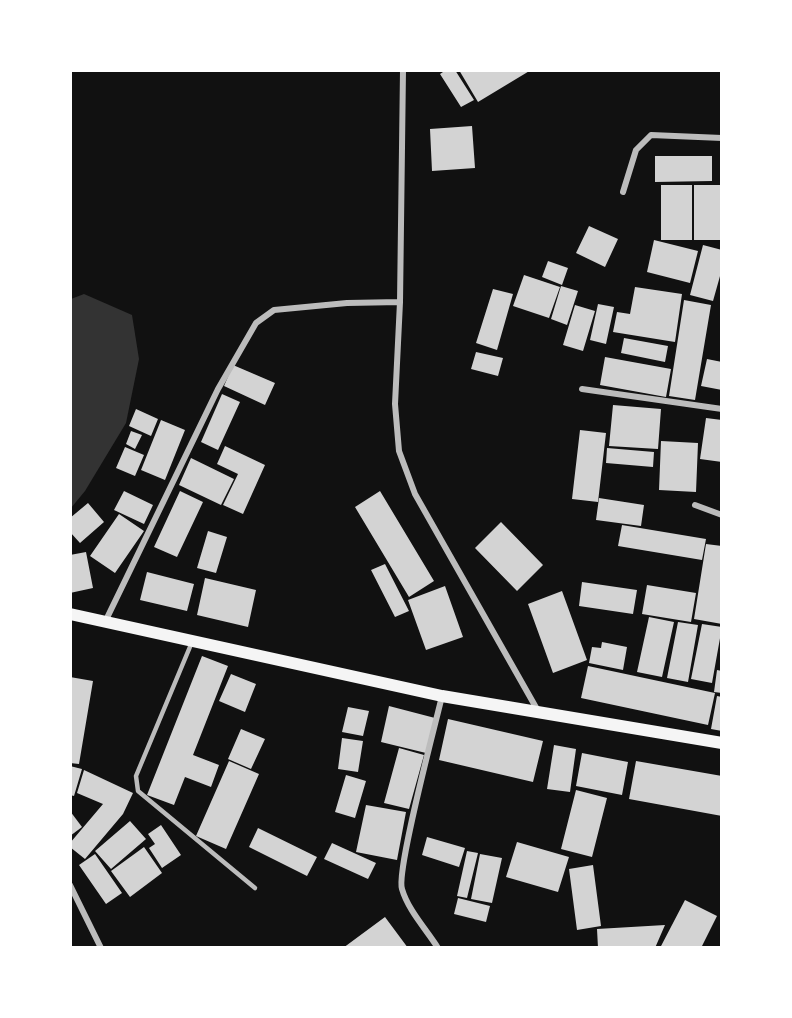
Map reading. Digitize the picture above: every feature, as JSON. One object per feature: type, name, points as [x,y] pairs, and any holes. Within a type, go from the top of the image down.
[{"type":"main road","points":[[70,614],[441,696],[722,743]]},
{"type":"street","points":[[403,70],[400,302],[395,404],[399,451],[415,494],[538,711]]},
{"type":"street","points":[[623,192],[636,150],[651,135],[722,138]]},
{"type":"street","points":[[105,622],[218,390],[256,323],[274,310],[347,303],[400,302]]},
{"type":"street","points":[[582,389],[722,409]]},
{"type":"street","points":[[695,505],[722,515]]},
{"type":"street","points":[[438,948],[410,906],[401,887],[405,856],[441,696]]},
{"type":"street","points":[[70,885],[101,948]]},
{"type":"lane","points":[[192,642],[136,776],[136,786],[138,791],[160,812],[255,888]]},
{"type":"shaded area","points":[[84,294],[132,315],[139,359],[126,423],[85,491],[71,508],[71,299]]},
{"type":"building","points":[[446,70],[455,70],[474,100],[461,107],[440,74]]},
{"type":"building","points":[[459,70],[531,70],[478,102]]},
{"type":"building","points":[[472,126],[475,168],[432,171],[430,129]]},
{"type":"building","points":[[655,156],[712,156],[712,181],[655,182]]},
{"type":"building","points":[[661,185],[692,185],[692,240],[661,240]]},
{"type":"building","points":[[694,185],[722,185],[722,240],[694,240]]},
{"type":"building","points":[[589,226],[618,239],[605,267],[576,253]]},
{"type":"building","points":[[654,240],[698,251],[690,283],[647,272]]},
{"type":"building","points":[[703,245],[722,250],[722,269],[713,301],[690,295]]},
{"type":"building","points":[[548,261],[568,268],[562,285],[542,277]]},
{"type":"building","points":[[524,275],[560,287],[549,318],[513,306]]},
{"type":"building","points":[[561,286],[578,291],[567,325],[551,319]]},
{"type":"building","points":[[635,287],[682,294],[675,342],[613,332],[617,312],[630,314]]},
{"type":"building","points":[[493,289],[513,294],[497,350],[476,343]]},
{"type":"building","points":[[684,300],[711,305],[695,400],[669,396]]},
{"type":"building","points":[[598,304],[614,307],[606,344],[590,340]]},
{"type":"building","points":[[575,305],[595,311],[583,351],[563,345]]},
{"type":"building","points":[[624,338],[668,346],[665,362],[621,353]]},
{"type":"building","points":[[476,352],[503,358],[498,376],[471,369]]},
{"type":"building","points":[[605,357],[671,369],[666,397],[600,385]]},
{"type":"building","points":[[707,359],[722,362],[722,390],[701,386]]},
{"type":"building","points":[[233,365],[275,383],[265,405],[224,386]]},
{"type":"building","points":[[222,394],[240,402],[218,450],[201,442]]},
{"type":"building","points":[[613,405],[661,409],[658,449],[609,446]]},
{"type":"building","points":[[136,409],[158,419],[151,436],[129,426]]},
{"type":"building","points":[[706,418],[722,420],[722,462],[700,459]]},
{"type":"building","points":[[161,420],[185,430],[165,480],[141,470]]},
{"type":"building","points":[[580,430],[606,433],[598,502],[572,499]]},
{"type":"building","points":[[131,431],[142,435],[135,449],[126,444]]},
{"type":"building","points":[[661,441],[698,443],[696,492],[659,490]]},
{"type":"building","points":[[225,446],[265,465],[243,514],[223,505],[238,474],[217,464]]},
{"type":"building","points":[[125,447],[144,455],[135,476],[116,468]]},
{"type":"building","points":[[607,448],[654,452],[653,467],[606,463]]},
{"type":"building","points":[[191,458],[234,479],[221,505],[179,485]]},
{"type":"building","points":[[124,491],[153,505],[144,524],[114,510]]},
{"type":"building","points":[[180,491],[203,502],[177,557],[154,547]]},
{"type":"building","points":[[380,491],[434,581],[409,597],[355,507]]},
{"type":"building","points":[[599,498],[644,505],[641,526],[596,520]]},
{"type":"building","points":[[88,503],[104,522],[80,543],[70,532],[70,518]]},
{"type":"building","points":[[119,514],[144,531],[115,573],[90,556]]},
{"type":"building","points":[[501,522],[543,565],[517,591],[475,548]]},
{"type":"building","points":[[622,525],[706,539],[702,560],[618,546]]},
{"type":"building","points":[[208,531],[227,537],[216,573],[197,568]]},
{"type":"building","points":[[706,544],[722,546],[722,624],[694,619]]},
{"type":"building","points":[[86,552],[93,588],[70,593],[70,555]]},
{"type":"building","points":[[385,564],[409,611],[395,617],[371,570]]},
{"type":"building","points":[[147,572],[194,584],[187,611],[140,600]]},
{"type":"building","points":[[205,578],[256,590],[248,627],[197,615]]},
{"type":"building","points":[[582,582],[637,590],[633,614],[579,606]]},
{"type":"building","points":[[647,585],[696,593],[691,622],[642,614]]},
{"type":"building","points":[[445,586],[463,637],[426,650],[408,600]]},
{"type":"building","points":[[562,591],[587,660],[553,673],[528,604]]},
{"type":"building","points":[[649,617],[674,622],[662,677],[637,672]]},
{"type":"building","points":[[678,622],[698,625],[688,682],[667,678]]},
{"type":"building","points":[[702,624],[722,627],[712,683],[691,679]]},
{"type":"building","points":[[602,642],[627,647],[623,670],[589,663],[592,647],[601,648]]},
{"type":"building","points":[[202,656],[228,666],[193,755],[219,765],[211,787],[185,777],[174,805],[147,795]]},
{"type":"building","points":[[588,666],[715,693],[708,725],[581,698]]},
{"type":"building","points":[[717,670],[722,671],[722,693],[714,692]]},
{"type":"building","points":[[231,674],[256,684],[245,712],[219,701]]},
{"type":"building","points":[[70,677],[93,681],[79,764],[70,763]]},
{"type":"building","points":[[717,696],[722,697],[722,731],[711,729]]},
{"type":"building","points":[[389,706],[435,718],[426,753],[381,742]]},
{"type":"building","points":[[348,707],[369,711],[363,736],[342,732]]},
{"type":"building","points":[[448,719],[543,741],[533,782],[439,760]]},
{"type":"building","points":[[241,729],[265,739],[251,769],[228,759]]},
{"type":"building","points":[[342,738],[363,741],[358,772],[338,769]]},
{"type":"building","points":[[554,745],[576,749],[570,792],[547,789]]},
{"type":"building","points":[[399,748],[424,755],[409,809],[384,803]]},
{"type":"building","points":[[582,753],[628,762],[622,795],[576,786]]},
{"type":"building","points":[[229,761],[259,774],[226,849],[196,836]]},
{"type":"building","points":[[636,761],[722,776],[722,816],[629,799]]},
{"type":"building","points":[[70,766],[82,769],[74,796],[70,795]]},
{"type":"building","points":[[84,770],[133,793],[123,814],[85,859],[70,847],[70,843],[103,804],[77,793]]},
{"type":"building","points":[[346,775],[366,781],[355,818],[335,812]]},
{"type":"building","points":[[576,790],[607,798],[592,857],[561,849]]},
{"type":"building","points":[[366,805],[406,812],[397,860],[356,852]]},
{"type":"building","points":[[70,811],[82,827],[70,836]]},
{"type":"building","points":[[130,821],[146,839],[111,869],[95,851]]},
{"type":"building","points":[[161,825],[181,855],[162,868],[149,848],[155,844],[148,834]]},
{"type":"building","points":[[258,828],[317,857],[307,876],[249,847]]},
{"type":"building","points":[[427,837],[465,848],[459,867],[422,855]]},
{"type":"building","points":[[517,842],[569,857],[558,892],[506,877]]},
{"type":"building","points":[[332,843],[376,863],[368,879],[324,859]]},
{"type":"building","points":[[144,847],[162,873],[130,897],[111,871]]},
{"type":"building","points":[[467,851],[478,853],[467,898],[457,896]]},
{"type":"building","points":[[95,854],[122,893],[106,904],[79,865]]},
{"type":"building","points":[[480,854],[502,858],[492,903],[471,899]]},
{"type":"building","points":[[593,865],[601,926],[577,930],[569,869]]},
{"type":"building","points":[[458,898],[490,906],[486,922],[454,914]]},
{"type":"building","points":[[685,900],[717,916],[701,948],[660,948]]},
{"type":"building","points":[[385,917],[408,948],[343,948]]},
{"type":"building","points":[[665,925],[655,948],[598,948],[597,929]]}]
